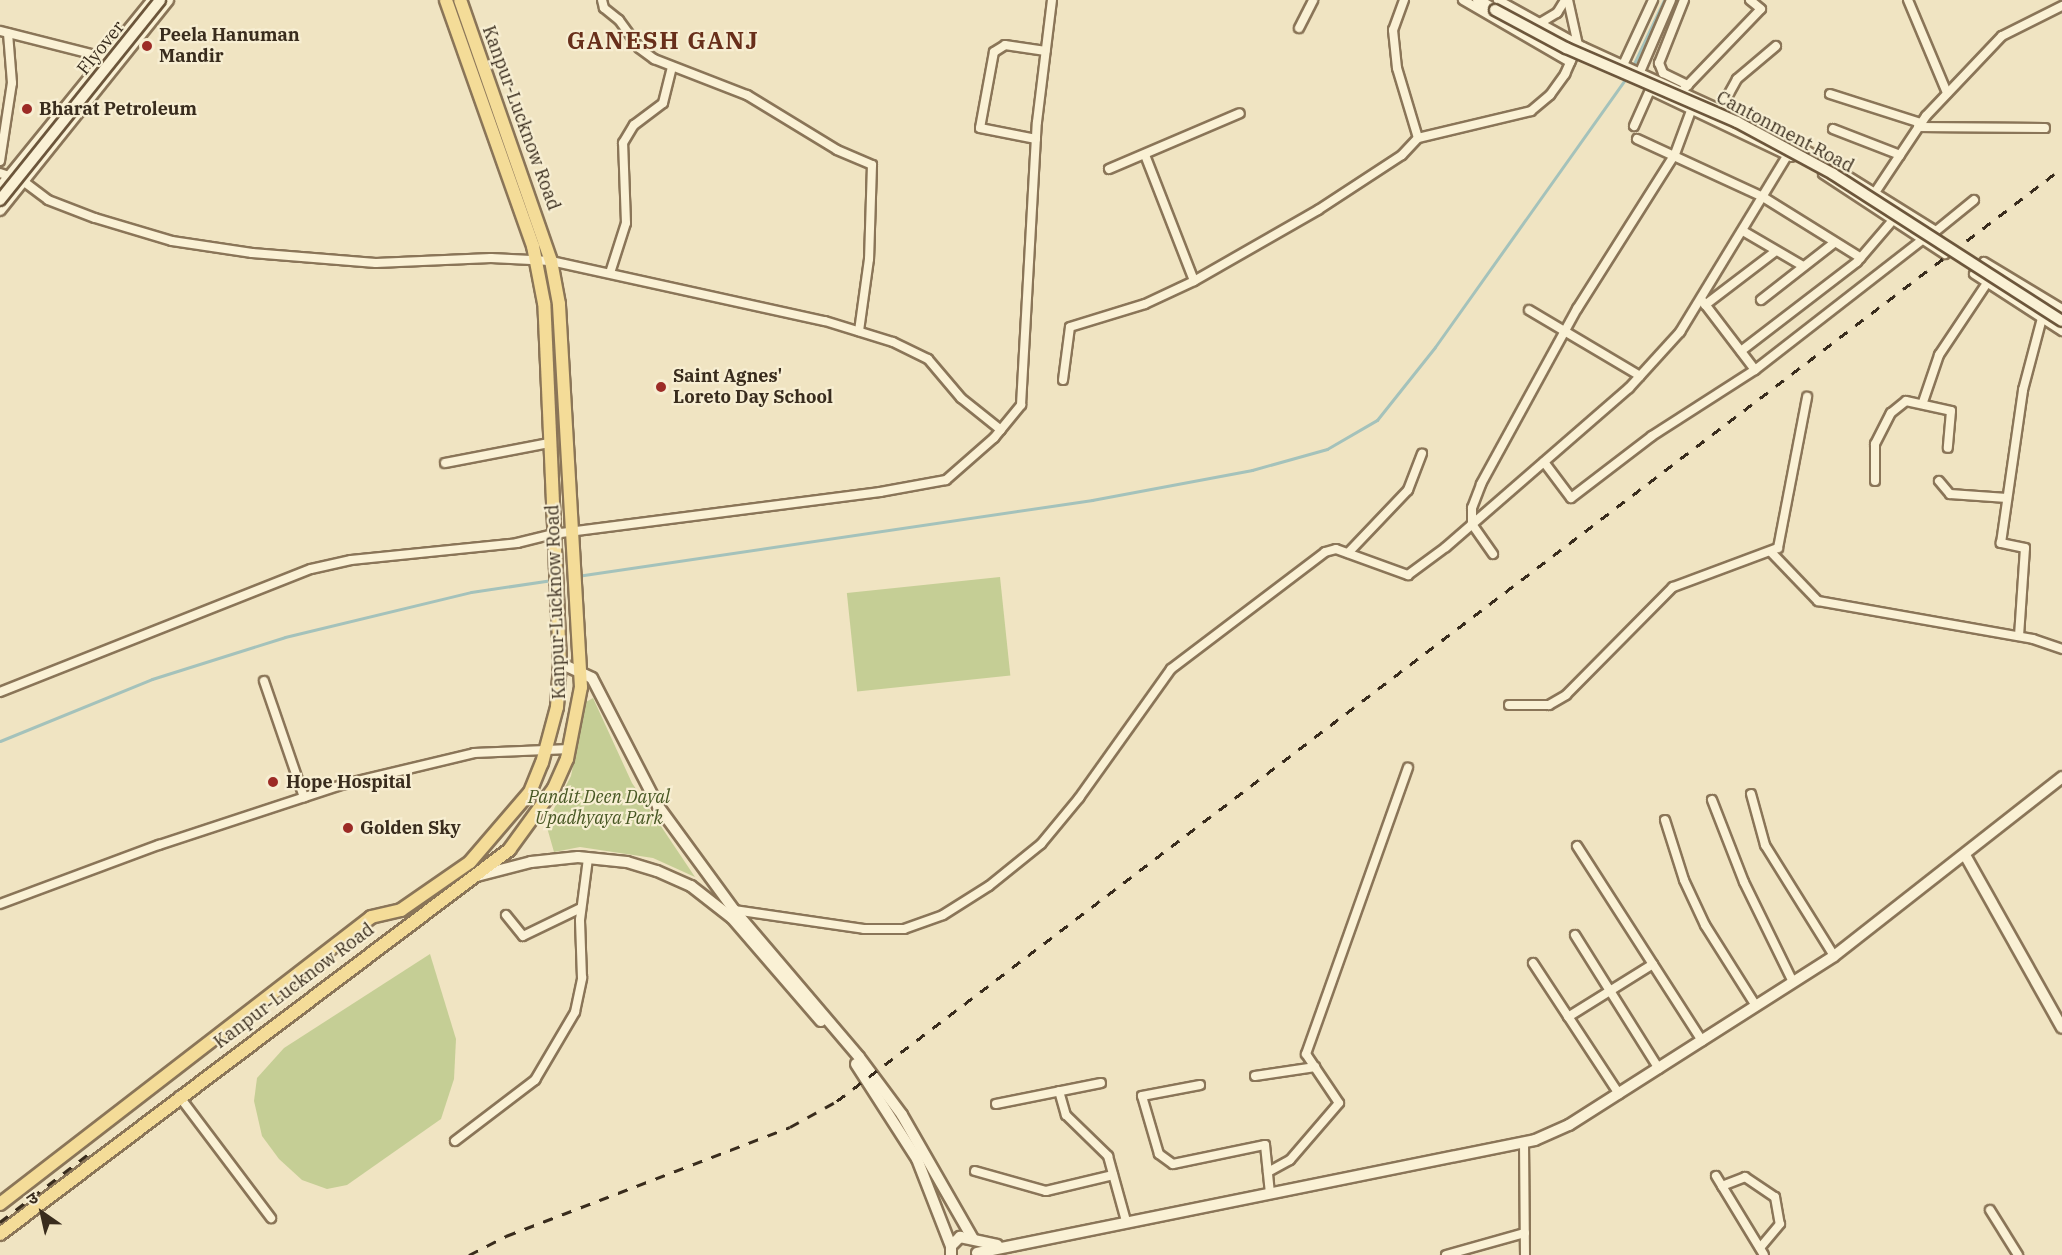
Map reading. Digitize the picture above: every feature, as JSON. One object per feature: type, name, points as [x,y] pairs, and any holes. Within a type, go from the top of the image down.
[{"type":"main road","points":[[0,188],[6,174],[153,0]]},
{"type":"main road","name":"Flyover","points":[[0,200],[160,0]]},
{"type":"main road","points":[[0,210],[168,0]]},
{"type":"main road","name":"Kanpur-Lucknow Road","points":[[0,1204],[371,917],[401,910],[470,862],[530,792],[548,748],[557,707],[560,663],[544,303],[536,260],[446,0]]},
{"type":"main road","name":"Kanpur-Lucknow Road","points":[[0,1234],[178,1096],[509,850],[554,788],[570,749],[577,721],[579,671],[558,304],[551,261],[460,0]]},
{"type":"main road","name":"Cantonment Road","points":[[1478,0],[1496,5],[1566,48],[1737,122],[1833,174],[2062,321]]},
{"type":"main road","points":[[494,134],[506,130]]},
{"type":"main road","points":[[560,663],[592,678],[658,806],[734,910],[859,1057],[902,1115],[975,1247]]},
{"type":"main road","points":[[939,1255],[951,1250],[960,1237],[975,1247],[1001,1246],[1524,1142],[1569,1125],[1834,956],[2062,777]]},
{"type":"main road","points":[[1965,855],[2062,1028]]},
{"type":"main road","points":[[473,877],[531,862],[588,858],[627,862],[692,886],[752,939],[849,1054],[897,1122],[917,1159],[951,1250]]},
{"type":"main road","points":[[389,913],[400,929]]},
{"type":"street","points":[[602,0],[604,8],[619,20],[639,48],[672,67],[747,95],[837,150],[872,165],[868,260],[859,331]]},
{"type":"street","points":[[0,692],[311,568],[351,560],[517,543],[553,534],[879,492],[946,480],[1001,430],[1021,405],[1036,140],[1052,0]]},
{"type":"street","points":[[1299,28],[1313,0]]},
{"type":"street","points":[[1404,0],[1393,30],[1397,68],[1418,138]]},
{"type":"street","points":[[1463,0],[1570,62]]},
{"type":"street","points":[[1522,34],[1557,13],[1567,0]]},
{"type":"street","points":[[1063,380],[1070,327],[1145,304],[1194,282],[1318,210],[1402,155],[1418,138],[1531,111],[1550,95],[1578,45],[1567,0]]},
{"type":"street","points":[[1623,65],[1653,0]]},
{"type":"street","points":[[1640,72],[1671,0]]},
{"type":"street","points":[[1684,0],[1659,63],[1663,73],[1696,96],[1795,143],[1936,231],[1974,200]]},
{"type":"street","points":[[1686,88],[1761,9],[1750,0]]},
{"type":"street","points":[[1908,0],[1947,93]]},
{"type":"street","points":[[1496,5],[1623,65],[1686,88]]},
{"type":"street","points":[[1866,204],[1920,125],[1947,93],[2002,36],[2062,6]]},
{"type":"street","points":[[0,160],[12,83],[4,32],[107,57],[117,63]]},
{"type":"street","points":[[1036,140],[980,128],[994,52],[1005,45],[1046,51]]},
{"type":"street","points":[[1721,108],[1737,80],[1776,46]]},
{"type":"street","points":[[610,273],[626,223],[623,143],[634,125],[663,103],[672,67]]},
{"type":"street","points":[[1634,126],[1650,90],[1827,176],[1892,222],[1945,254]]},
{"type":"street","points":[[1830,94],[1920,125],[2045,128]]},
{"type":"street","points":[[1493,554],[1472,524],[1472,508],[1481,484],[1565,332],[1674,156],[1696,96]]},
{"type":"street","points":[[1109,169],[1240,113]]},
{"type":"street","points":[[1833,129],[1900,155]]},
{"type":"street","points":[[1637,139],[1763,197],[1861,258]]},
{"type":"street","points":[[734,910],[864,929],[904,929],[943,915],[989,886],[1041,844],[1079,798],[1172,669],[1325,552],[1336,549],[1408,575],[1472,524],[1640,376],[1680,332],[1703,302],[1795,143]]},
{"type":"street","points":[[1145,155],[1194,282]]},
{"type":"street","points":[[6,174],[23,181],[48,200],[95,218],[172,241],[223,249],[376,263],[551,261],[859,331],[928,359],[961,398],[1001,430]]},
{"type":"street","points":[[1741,351],[1861,258],[1902,208]]},
{"type":"street","points":[[1743,231],[1803,266]]},
{"type":"street","points":[[1544,462],[1571,498],[1652,436],[1755,370],[1921,241]]},
{"type":"street","points":[[1761,300],[1834,243]]},
{"type":"street","points":[[1703,302],[1776,251]]},
{"type":"street","points":[[1984,262],[2062,309]]},
{"type":"street","points":[[1974,274],[2062,331]]},
{"type":"street","points":[[1923,402],[1940,355],[1987,283]]},
{"type":"street","points":[[1703,302],[1755,370]]},
{"type":"street","points":[[1529,310],[1640,376]]},
{"type":"street","points":[[2019,636],[2025,549],[2001,543],[2026,379],[2042,318]]},
{"type":"street","points":[[1509,705],[1548,705],[1566,695],[1673,586],[1778,548],[1807,397]]},
{"type":"street","points":[[1875,481],[1874,448],[1891,413],[1906,401],[1923,402],[1951,411],[1948,448]]},
{"type":"street","points":[[445,463],[549,443]]},
{"type":"street","points":[[1348,553],[1408,490],[1422,454]]},
{"type":"street","points":[[1939,481],[1950,494],[2007,498]]},
{"type":"street","points":[[1771,552],[1818,601],[2019,636],[2062,649]]},
{"type":"street","points":[[264,681],[304,797]]},
{"type":"street","points":[[0,904],[304,797],[400,768],[474,753],[548,748],[570,749]]},
{"type":"street","points":[[1268,1172],[1290,1160],[1339,1103],[1306,1054],[1408,768]]},
{"type":"street","points":[[1751,794],[1765,844],[1834,956]]},
{"type":"street","points":[[1712,800],[1744,882],[1793,982]]},
{"type":"street","points":[[1665,820],[1684,880],[1705,925],[1756,1006]]},
{"type":"street","points":[[1577,846],[1702,1041]]},
{"type":"street","points":[[455,1141],[535,1080],[559,1043],[575,1012],[582,978],[581,908],[588,858]]},
{"type":"street","points":[[507,915],[523,936],[581,908]]},
{"type":"street","points":[[1575,935],[1659,1069]]},
{"type":"street","points":[[1533,963],[1619,1094]]},
{"type":"street","points":[[1568,1017],[1653,964]]},
{"type":"street","points":[[1255,1076],[1315,1066]]},
{"type":"street","points":[[996,1104],[1101,1083]]},
{"type":"street","points":[[1200,1085],[1142,1096],[1159,1154],[1173,1164],[1265,1145],[1270,1194]]},
{"type":"street","points":[[1059,1091],[1066,1114],[1108,1156],[1126,1221]]},
{"type":"street","points":[[178,1096],[271,1218]]},
{"type":"street","points":[[1524,1142],[1525,1255]]},
{"type":"street","points":[[975,1171],[1046,1191],[1113,1175]]},
{"type":"street","points":[[1716,1176],[1722,1186],[1762,1252],[1780,1224],[1776,1197],[1745,1177],[1722,1186]]},
{"type":"street","points":[[1990,1210],[2018,1255]]},
{"type":"street","points":[[1446,1255],[1525,1233]]},
{"type":"green space","points":[[1000,577],[1010,675],[857,692],[847,593]]},
{"type":"green space","name":"Pandit Deen Dayal Upadhyaya Park","points":[[593,698],[632,783],[695,877],[653,858],[580,847],[554,852],[546,824],[571,776],[586,702]]},
{"type":"green space","points":[[430,954],[456,1039],[454,1079],[441,1119],[347,1185],[327,1189],[302,1180],[279,1159],[262,1136],[254,1101],[257,1078],[284,1048]]},
{"type":"waterway","points":[[1632,68],[1664,0]]},
{"type":"waterway","points":[[577,576],[1092,500],[1252,470],[1327,449],[1377,420],[1435,347],[1627,77]]},
{"type":"waterway","points":[[0,741],[152,679],[285,637],[471,592],[552,580]]},
{"type":"railway","points":[[469,1255],[506,1236],[790,1127],[837,1101],[2062,168]]},
{"type":"railway","points":[[0,1222],[91,1152]]},
{"type":"place","name":"Peela Hanuman Mandir","points":[[147,46]]},
{"type":"place","name":"Bharat Petroleum","points":[[27,109]]},
{"type":"place","name":"Saint Agnes' Loreto Day School","points":[[661,387]]},
{"type":"place","name":"Hope Hospital","points":[[273,782]]},
{"type":"place","name":"Golden Sky","points":[[348,828]]},
{"type":"district","name":"GANESH GANJ","points":[[663,41]]}]
